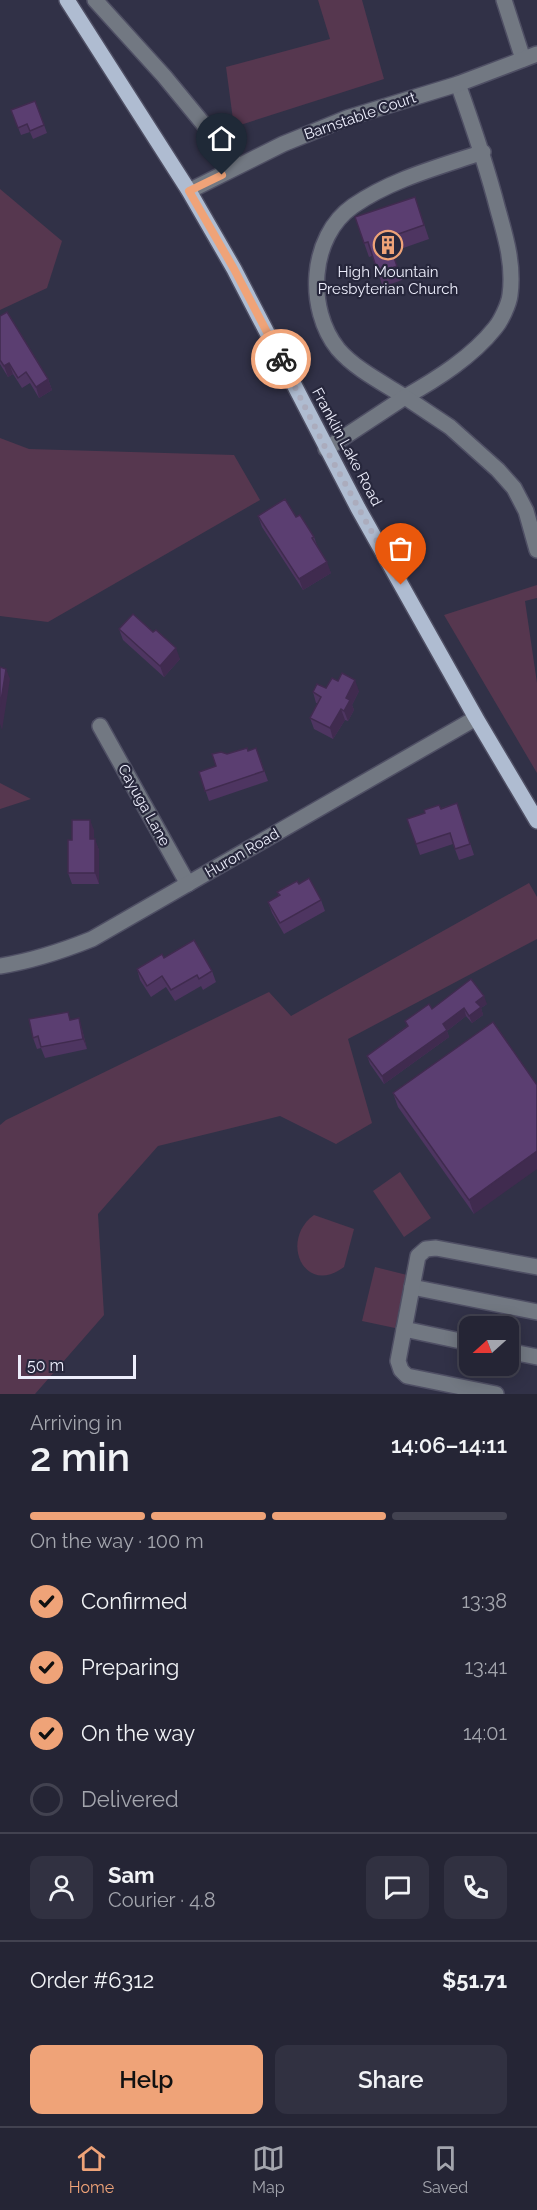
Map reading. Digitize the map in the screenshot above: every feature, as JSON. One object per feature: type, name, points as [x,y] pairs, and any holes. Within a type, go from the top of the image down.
[{"type":"main road","name":"Franklin Lake Road","points":[[67,0],[189,191],[261,318],[326,449],[476,718],[537,821]]},
{"type":"street","points":[[95,0],[164,76],[238,166]]},
{"type":"street","points":[[504,0],[530,56]]},
{"type":"street","name":"Barnstable Court","points":[[189,191],[283,144],[347,118],[458,84],[530,56]]},
{"type":"street","points":[[326,449],[465,358],[496,327],[510,298],[512,274],[510,248],[483,152],[458,84]]},
{"type":"street","points":[[483,152],[392,183],[351,207],[330,230],[321,251],[316,283],[318,307],[326,330],[339,350],[354,363],[450,427],[498,470],[514,488],[526,511],[537,550]]},
{"type":"street","name":"Huron Road","points":[[0,966],[57,953],[92,939],[476,718]]},
{"type":"street","name":"Cayuga Lane","points":[[100,726],[188,885]]},
{"type":"street","points":[[496,1394],[407,1376],[401,1370],[398,1361],[418,1256],[426,1249],[436,1248],[537,1267]]},
{"type":"street","points":[[412,1287],[537,1312]]},
{"type":"street","points":[[404,1329],[459,1340]]},
{"type":"street","points":[[519,1353],[537,1357]]},
{"type":"shaded area","points":[[318,0],[362,0],[384,79],[234,127],[226,67],[330,39]]},
{"type":"shaded area","points":[[0,189],[62,241],[47,288],[0,310]]},
{"type":"shaded area","points":[[0,438],[29,449],[234,455],[260,500],[48,622],[0,616]]},
{"type":"shaded area","points":[[537,585],[537,598],[525,601],[537,683],[537,773],[444,615]]},
{"type":"shaded area","points":[[0,783],[31,799],[0,809]]},
{"type":"shaded area","points":[[529,883],[537,897],[537,939],[348,1039],[372,1123],[336,1144],[280,1116],[158,1146],[98,1214],[104,1315],[35,1394],[0,1394],[0,1125],[6,1120],[269,992],[291,1016]]},
{"type":"shaded area","points":[[400,1172],[431,1218],[404,1237],[373,1191]]},
{"type":"shaded area","points":[[314,1215],[354,1229],[344,1267],[330,1274],[318,1275],[308,1270],[301,1262],[298,1238],[304,1226]]},
{"type":"shaded area","points":[[375,1267],[407,1275],[395,1328],[362,1321]]},
{"type":"building","points":[[35,101],[44,125],[30,131],[27,124],[18,128],[11,110]]},
{"type":"building","name":"High Mountain Presbyterian Church","points":[[415,197],[424,225],[387,238],[397,266],[378,273],[368,242],[364,243],[355,217]]},
{"type":"building","points":[[7,312],[48,379],[36,387],[26,372],[18,378],[9,363],[4,366],[0,360],[0,316]]},
{"type":"building","points":[[285,499],[296,517],[300,515],[327,562],[299,579],[258,516]]},
{"type":"building","points":[[133,614],[176,648],[160,666],[119,629]]},
{"type":"building","points":[[0,667],[6,669],[0,707]]},
{"type":"building","points":[[342,673],[355,680],[346,698],[350,700],[344,711],[341,709],[330,728],[310,718],[321,697],[313,692],[317,684],[326,688],[332,678],[338,681]]},
{"type":"building","points":[[247,748],[248,751],[256,748],[264,771],[205,791],[199,772],[216,766],[212,754],[221,752],[227,754]]},
{"type":"building","points":[[457,803],[470,844],[455,849],[450,833],[416,844],[407,819],[439,805],[441,809]]},
{"type":"building","points":[[72,820],[90,820],[90,839],[95,839],[95,873],[68,873],[68,840],[72,840]]},
{"type":"building","points":[[309,878],[321,900],[280,923],[268,902],[280,895],[277,892],[297,881],[299,884]]},
{"type":"building","points":[[194,940],[212,971],[199,979],[197,975],[171,990],[162,976],[147,986],[137,969],[162,954],[164,958]]},
{"type":"building","points":[[471,979],[484,996],[476,1002],[481,1007],[469,1016],[464,1008],[443,1024],[447,1030],[382,1076],[367,1056],[408,1026],[405,1021],[429,1004],[432,1009]]},
{"type":"building","points":[[68,1012],[70,1020],[79,1018],[83,1039],[41,1047],[38,1036],[33,1038],[29,1019]]},
{"type":"building","points":[[493,1022],[537,1085],[537,1151],[469,1200],[393,1093]]},
{"type":"way so far","points":[[281,359],[326,449],[401,585]]},
{"type":"place","name":"High Mountain Presbyterian Church","points":[[388,245]]},
{"type":"route","points":[[222,175],[189,191],[261,318],[281,359]]}]
